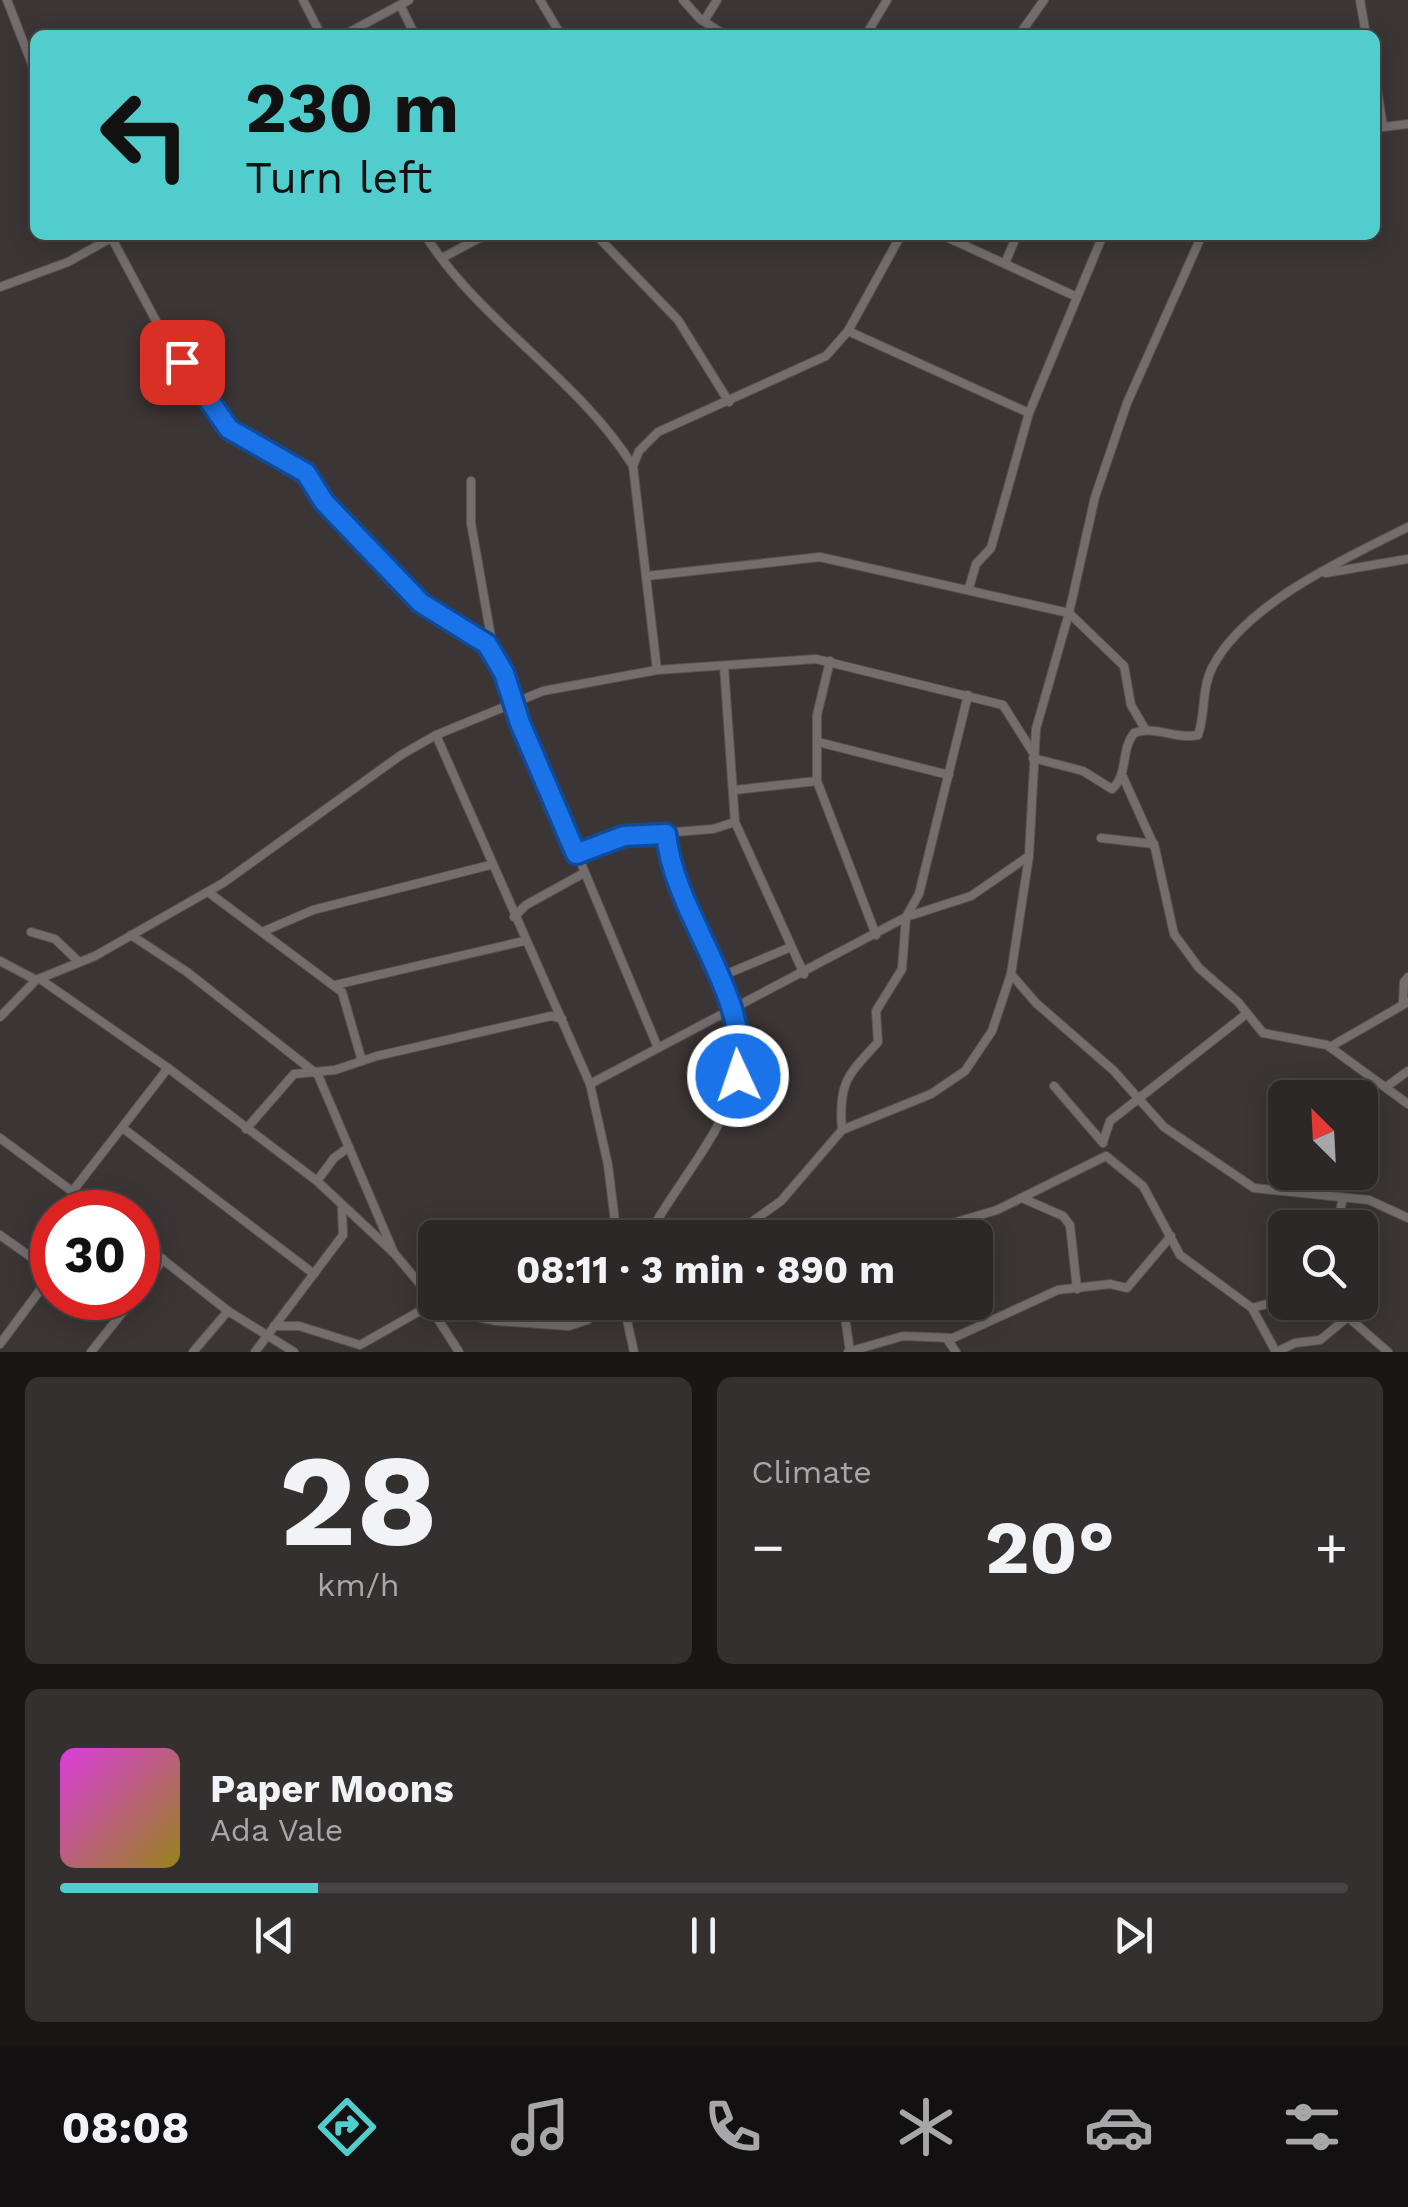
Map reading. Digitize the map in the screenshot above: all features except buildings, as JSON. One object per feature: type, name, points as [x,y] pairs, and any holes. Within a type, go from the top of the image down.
[{"type":"street","points":[[6,0],[30,60]]},
{"type":"street","points":[[303,0],[318,30]]},
{"type":"street","points":[[354,30],[410,0]]},
{"type":"street","points":[[540,0],[557,30]]},
{"type":"street","points":[[683,0],[718,30]]},
{"type":"street","points":[[704,21],[717,0]]},
{"type":"street","points":[[869,30],[887,0]]},
{"type":"street","points":[[1023,30],[1044,0]]},
{"type":"street","points":[[1360,0],[1365,30]]},
{"type":"street","points":[[400,6],[412,30]]},
{"type":"street","points":[[1380,128],[1408,124]]},
{"type":"street","points":[[0,287],[68,262],[104,240]]},
{"type":"street","points":[[112,240],[162,332],[229,429],[306,473],[324,502],[421,603],[472,631],[494,654],[658,1048]]},
{"type":"street","points":[[428,240],[606,427],[634,466]]},
{"type":"street","points":[[442,258],[475,240]]},
{"type":"street","points":[[601,240],[678,320],[729,402]]},
{"type":"street","points":[[658,670],[634,466],[639,451],[658,432],[811,366],[848,332],[898,240]]},
{"type":"street","points":[[953,240],[1078,297]]},
{"type":"street","points":[[1005,264],[1015,240]]},
{"type":"street","points":[[969,588],[976,564],[990,548],[1029,414],[1101,240]]},
{"type":"street","points":[[754,1220],[781,1201],[842,1130],[931,1094],[966,1071],[992,1031],[1011,974],[1029,856],[1036,729],[1106,463],[1127,403],[1200,240]]},
{"type":"street","points":[[848,332],[1029,414]]},
{"type":"street","points":[[471,481],[471,523],[496,643],[494,654]]},
{"type":"street","points":[[1408,527],[1322,573],[1249,622],[1226,646],[1210,672],[1198,735],[1184,737],[1145,730],[1129,740],[1123,777],[1154,844],[1174,934],[1199,968],[1270,1036],[1330,1047],[1345,1062],[1408,1104]]},
{"type":"street","points":[[647,576],[808,556],[969,588],[1069,613],[1124,666],[1129,674],[1129,699],[1145,730]]},
{"type":"street","points":[[1322,573],[1408,559]]},
{"type":"street","points":[[0,1017],[38,980],[208,892],[436,735],[543,692],[658,670],[830,661],[968,694],[1008,710],[1033,756],[1084,770],[1106,789],[1123,777]]},
{"type":"street","points":[[830,661],[817,715],[817,782],[876,935]]},
{"type":"street","points":[[724,666],[735,790],[734,822],[804,974]]},
{"type":"street","points":[[842,1130],[844,1084],[849,1070],[878,1042],[876,1011],[902,969],[906,917],[919,894],[968,694]]},
{"type":"street","points":[[436,735],[490,865],[590,1084],[608,1165],[615,1220]]},
{"type":"street","points":[[818,742],[949,775]]},
{"type":"street","points":[[735,790],[817,782]]},
{"type":"street","points":[[576,854],[624,836],[726,828],[734,822]]},
{"type":"street","points":[[659,1220],[730,1096],[741,1060],[731,1010],[678,892],[666,834]]},
{"type":"street","points":[[1101,838],[1154,844]]},
{"type":"street","points":[[590,1084],[906,917],[972,896],[1029,856]]},
{"type":"street","points":[[262,932],[313,910],[490,865]]},
{"type":"street","points":[[514,917],[526,905],[584,873]]},
{"type":"street","points":[[208,892],[335,985],[350,1012],[362,1061]]},
{"type":"street","points":[[31,932],[55,939],[79,962]]},
{"type":"street","points":[[131,935],[187,972],[314,1071],[394,1253]]},
{"type":"street","points":[[335,985],[524,941]]},
{"type":"street","points":[[718,978],[791,947]]},
{"type":"street","points":[[0,961],[38,980],[168,1068],[317,1181],[342,1209],[394,1253],[418,1283]]},
{"type":"street","points":[[1011,974],[1172,1134],[1254,1188],[1369,1200],[1408,1218]]},
{"type":"street","points":[[1330,1047],[1406,1002],[1404,982],[1408,978]]},
{"type":"street","points":[[1102,1142],[1110,1121],[1245,1015]]},
{"type":"street","points":[[294,1074],[334,1070],[551,1016],[562,1018]]},
{"type":"street","points":[[246,1129],[294,1074],[299,1062]]},
{"type":"street","points":[[74,1190],[168,1068]]},
{"type":"street","points":[[1386,1087],[1408,1071]]},
{"type":"street","points":[[1054,1086],[1102,1142],[1106,1156],[1136,1178],[1180,1256],[1252,1308],[1276,1352],[1295,1343],[1320,1340],[1348,1317],[1388,1352]]},
{"type":"street","points":[[124,1128],[314,1274]]},
{"type":"street","points":[[0,1138],[69,1190]]},
{"type":"street","points":[[317,1181],[334,1158],[349,1147]]},
{"type":"street","points":[[968,1220],[1106,1156]]},
{"type":"street","points":[[1022,1198],[1063,1216],[1070,1225],[1076,1289]]},
{"type":"street","points":[[1340,1210],[1342,1198]]},
{"type":"street","points":[[255,1352],[343,1234],[342,1209]]},
{"type":"street","points":[[0,1234],[30,1256]]},
{"type":"street","points":[[846,1320],[850,1352],[903,1336],[947,1338],[1006,1316],[1046,1293],[1110,1284],[1127,1288],[1170,1236]]},
{"type":"street","points":[[160,1257],[228,1311],[294,1352]]},
{"type":"street","points":[[160,1263],[163,1259]]},
{"type":"street","points":[[0,1344],[30,1303]]},
{"type":"street","points":[[1252,1308],[1268,1304]]},
{"type":"street","points":[[193,1352],[228,1311]]},
{"type":"street","points":[[274,1326],[299,1326],[360,1345],[418,1313]]},
{"type":"street","points":[[90,1352],[116,1320]]},
{"type":"street","points":[[443,1320],[459,1352]]},
{"type":"street","points":[[492,1320],[568,1326],[588,1320]]},
{"type":"street","points":[[627,1320],[634,1352]]},
{"type":"street","points":[[947,1338],[956,1352]]},
{"type":"route","points":[[182,362],[236,436],[264,446],[306,473],[324,502],[421,603],[472,631],[487,644],[504,673],[520,723],[576,854],[624,836],[666,834],[678,892],[731,1010],[740,1044],[738,1076]]}]
